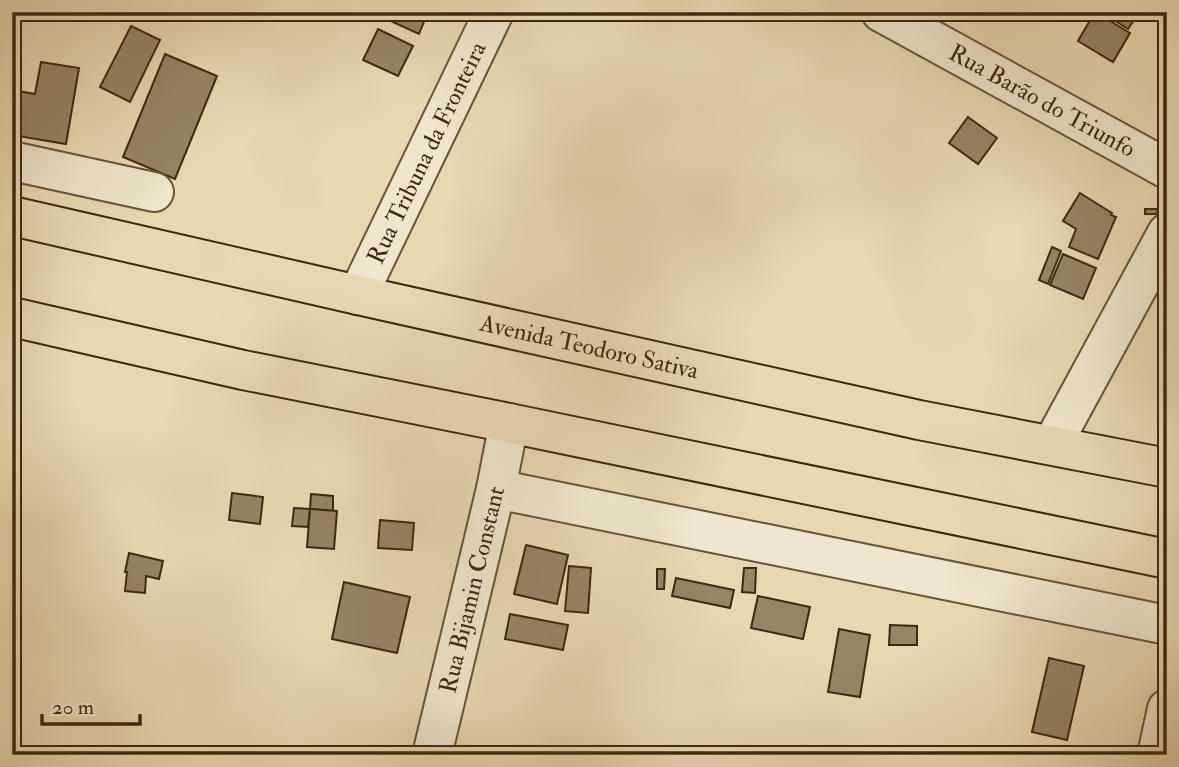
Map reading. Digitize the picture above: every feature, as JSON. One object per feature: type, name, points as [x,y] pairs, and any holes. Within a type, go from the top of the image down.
[{"type":"main road","name":"Avenida Teodoro Sativa","points":[[12,216],[919,420],[1167,468]]},
{"type":"main road","points":[[12,317],[243,370],[1167,559]]},
{"type":"street","name":"Rua Tribuna da Fronteira","points":[[358,295],[494,12]]},
{"type":"street","name":"Rua Barão do Triunfo","points":[[881,12],[1167,169]]},
{"type":"street","points":[[12,161],[154,192]]},
{"type":"street","points":[[1052,445],[1167,233]]},
{"type":"street","name":"Rua Bijamin Constant","points":[[432,755],[496,489],[509,423]]},
{"type":"street","points":[[496,489],[1167,625]]},
{"type":"street","points":[[1157,755],[1167,709]]},
{"type":"building","points":[[371,12],[428,12],[419,34]]},
{"type":"building","points":[[1095,12],[1130,33],[1113,62],[1078,41]]},
{"type":"building","points":[[1119,12],[1134,20],[1128,29],[1114,20]]},
{"type":"building","points":[[131,26],[160,40],[130,102],[100,87]]},
{"type":"building","points":[[378,29],[413,46],[398,76],[363,60]]},
{"type":"building","points":[[165,54],[217,76],[175,179],[123,157]]},
{"type":"building","points":[[41,62],[79,68],[66,144],[12,135],[12,90],[35,94]]},
{"type":"building","points":[[968,117],[997,138],[978,164],[949,143]]},
{"type":"building","points":[[1080,193],[1116,217],[1098,259],[1069,247],[1076,229],[1063,221]]},
{"type":"building","points":[[1145,209],[1157,209],[1158,214],[1145,214]]},
{"type":"building","points":[[1052,247],[1061,251],[1048,284],[1039,280]]},
{"type":"building","points":[[1063,254],[1096,268],[1083,299],[1050,285]]},
{"type":"building","points":[[232,493],[263,497],[260,524],[229,520]]},
{"type":"building","points":[[311,494],[333,496],[333,511],[310,509]]},
{"type":"building","points":[[294,508],[310,509],[308,527],[292,526]]},
{"type":"building","points":[[310,509],[337,511],[334,549],[307,547]]},
{"type":"building","points":[[380,520],[414,523],[412,550],[378,548]]},
{"type":"building","points":[[526,545],[568,555],[557,604],[514,594]]},
{"type":"building","points":[[129,553],[163,561],[159,579],[146,576],[145,593],[125,591]]},
{"type":"building","points":[[569,566],[591,568],[588,613],[565,611]]},
{"type":"building","points":[[744,568],[756,568],[755,593],[742,592]]},
{"type":"building","points":[[657,569],[665,569],[664,589],[657,589]]},
{"type":"building","points":[[676,578],[734,590],[730,608],[672,596]]},
{"type":"building","points":[[344,582],[410,597],[397,653],[332,639]]},
{"type":"building","points":[[758,596],[810,607],[803,639],[751,628]]},
{"type":"building","points":[[510,614],[568,625],[563,650],[505,639]]},
{"type":"building","points":[[890,625],[917,626],[917,645],[889,645]]},
{"type":"building","points":[[839,629],[870,635],[860,697],[828,692]]},
{"type":"building","points":[[1049,658],[1084,666],[1067,740],[1032,732]]}]
